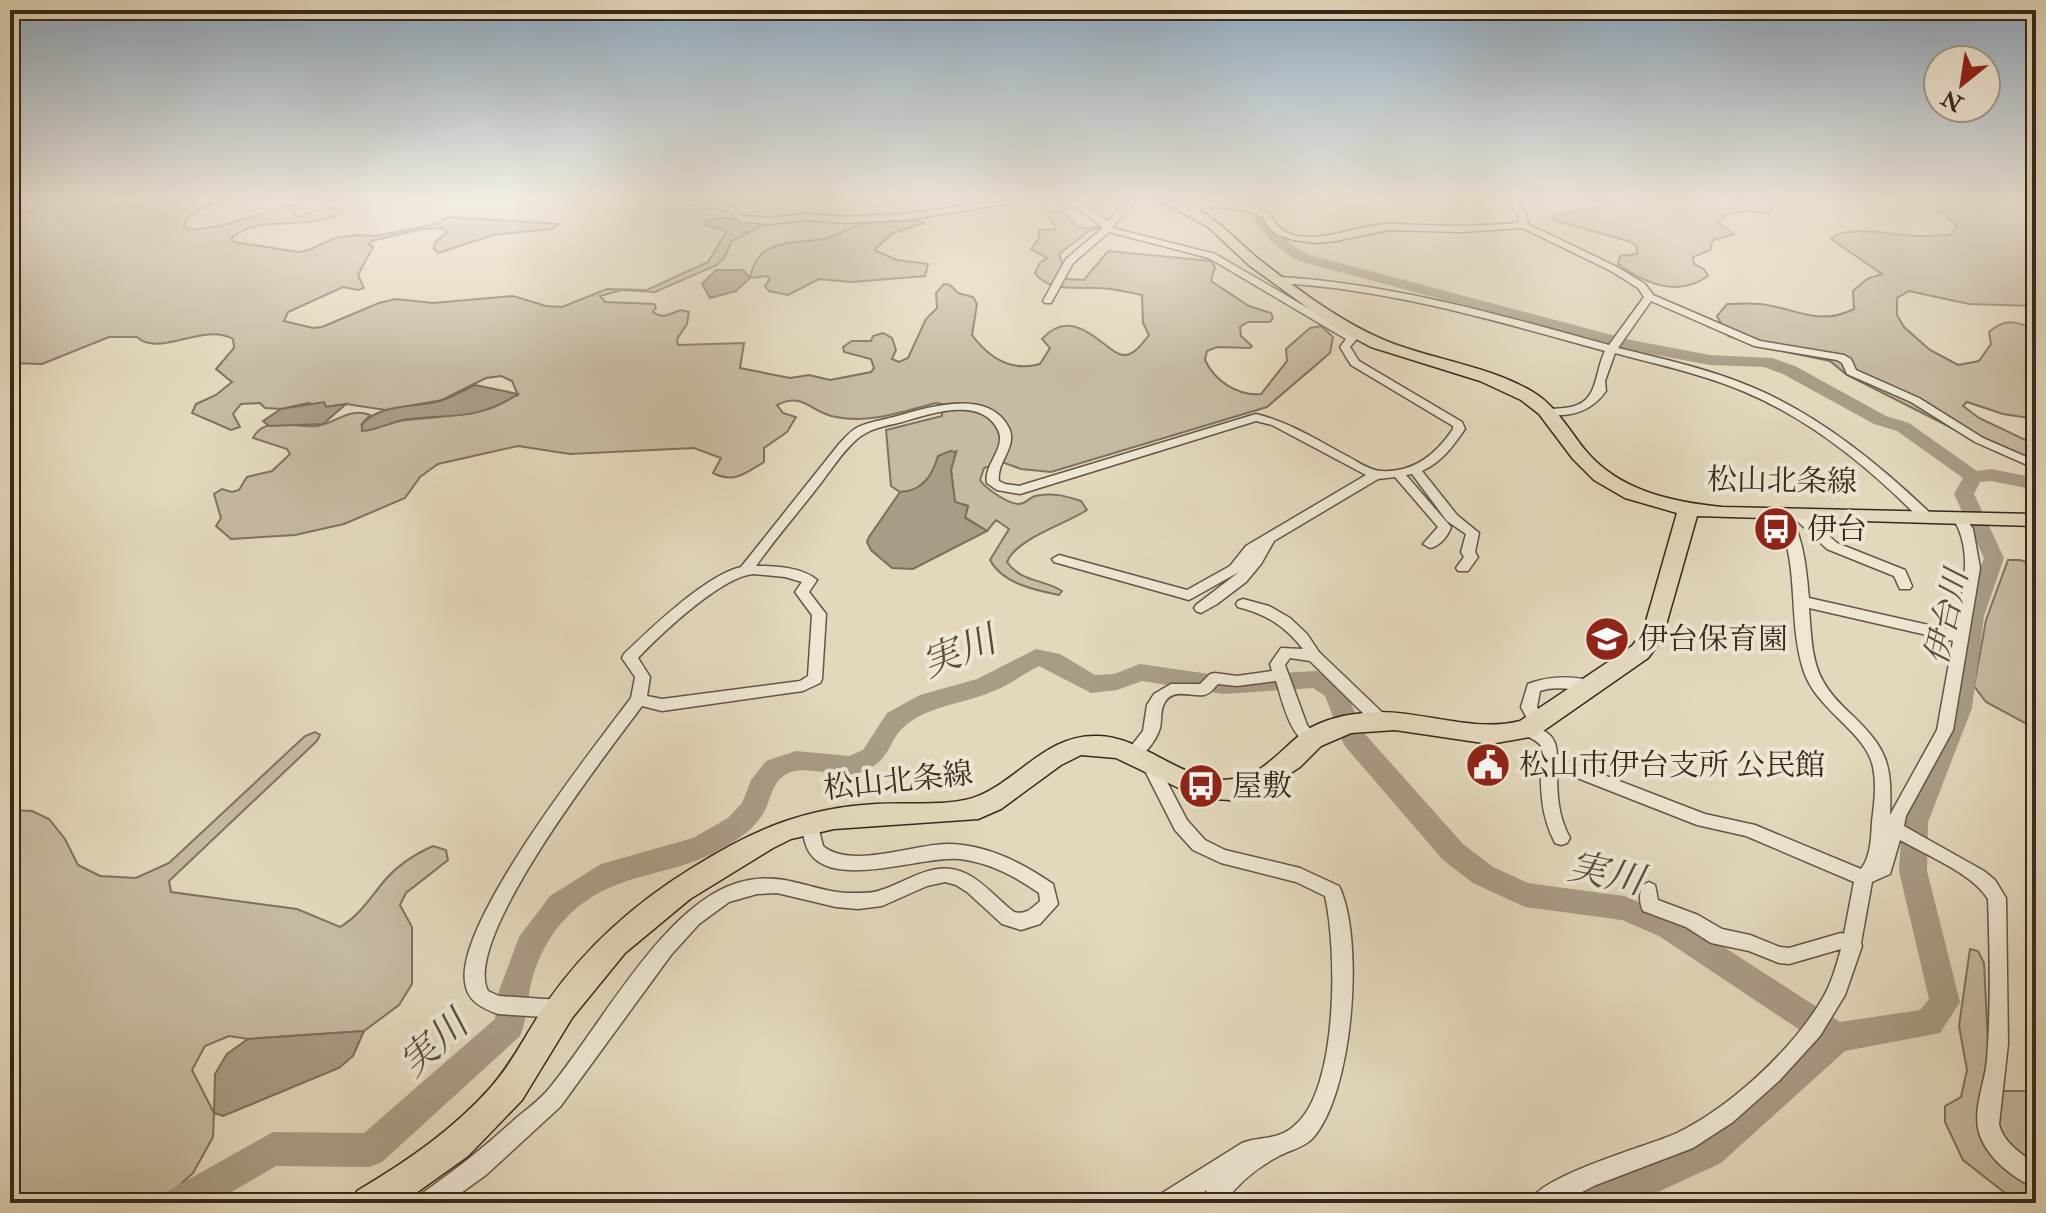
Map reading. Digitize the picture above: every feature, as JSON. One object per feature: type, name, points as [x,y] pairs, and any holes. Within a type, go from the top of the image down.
[{"type":"main road","points":[[1246,255],[1354,336],[1501,383],[1549,412],[1588,466],[1642,496],[1688,511]]},
{"type":"main road","name":"松山北条線","points":[[369,1203],[414,1178],[459,1142],[503,1099],[560,1009],[584,976],[619,939],[684,886],[766,839],[810,823],[870,813],[978,808],[998,800],[1014,789],[1026,774],[1063,751],[1084,746],[1104,745],[1211,788],[1231,790],[1275,771],[1311,739],[1334,728],[1380,720],[1496,735],[1532,726],[1640,652],[1654,634],[1688,511],[2036,520]]},
{"type":"street","points":[[1048,301],[1069,261],[1076,255]]},
{"type":"street","points":[[1059,559],[1189,595],[1235,569],[1251,549],[1375,475],[1415,470],[1439,458],[1459,429],[1458,424],[1355,363],[1345,347],[1354,336],[1207,255]]},
{"type":"street","points":[[1585,255],[1642,286],[1649,297],[1758,344],[1840,357],[1847,361],[1851,372],[1915,400],[1979,440],[2036,465]]},
{"type":"street","points":[[1280,280],[1407,294],[1712,375],[1772,400],[1850,453],[1925,516]]},
{"type":"street","points":[[1549,412],[1578,410],[1596,398],[1600,391],[1598,382],[1612,349],[1649,297]]},
{"type":"street","points":[[746,570],[859,432],[951,405],[980,411],[1001,425],[1006,434],[1006,443],[990,470],[991,477],[1000,487],[1009,490],[1020,490],[1256,417],[1276,423],[1375,475]]},
{"type":"street","points":[[1415,470],[1452,518],[1473,533],[1468,552],[1471,557],[1463,568]]},
{"type":"street","points":[[1398,473],[1445,527],[1443,533],[1430,544]]},
{"type":"street","points":[[1789,514],[1832,546],[1900,573],[1905,586]]},
{"type":"street","points":[[1540,1203],[1571,1186],[1686,1140],[1727,1113],[1790,1056],[1827,1012],[1853,946],[1863,878],[1875,863],[1881,765],[1814,680],[1789,514]]},
{"type":"street","points":[[1551,761],[1703,820],[1749,830],[1863,878],[1884,869],[1901,832],[1898,815],[1945,730],[1973,568],[1967,529],[1958,517]]},
{"type":"street","points":[[1201,608],[1236,585],[1264,552],[1269,538]]},
{"type":"street","points":[[560,1009],[498,1005],[481,997],[474,981],[478,952],[485,929],[546,826],[638,700],[645,682],[642,671],[629,658],[731,574],[746,570],[791,571],[810,580],[802,592],[819,614],[815,679],[803,686],[662,705],[638,700]]},
{"type":"street","points":[[1801,601],[1962,638]]},
{"type":"street","points":[[1243,604],[1263,606],[1300,635],[1314,656],[1380,720]]},
{"type":"street","points":[[1311,739],[1300,728],[1277,664],[1286,652],[1314,656]]},
{"type":"street","points":[[1213,1203],[1216,1194],[1238,1172],[1267,1151],[1304,1132],[1321,1105],[1335,1064],[1343,932],[1333,891],[1315,881],[1221,856],[1199,845],[1181,825],[1140,758],[1161,694],[1182,686],[1203,690],[1210,684],[1281,679]]},
{"type":"street","points":[[1532,726],[1549,745],[1549,798],[1553,822],[1561,838]]},
{"type":"street","points":[[428,1203],[478,1167],[553,1100],[664,949],[684,925],[716,899],[763,883],[849,901],[880,898],[944,875],[962,878],[976,887],[993,908],[1008,919],[1026,922],[1041,914],[1049,904],[1047,889],[1030,877],[971,852],[947,850],[907,854],[862,864],[827,860],[817,852],[810,823]]},
{"type":"street","points":[[1901,832],[1978,876],[1989,885],[1997,898],[1998,1060],[1995,1091],[1987,1121],[1989,1133],[1998,1146],[2036,1177]]},
{"type":"street","points":[[1649,890],[1649,905],[1692,921],[1718,937],[1750,943],[1779,955],[1789,956],[1841,941],[1853,946]]},
{"type":"street","points":[[1167,1203],[1250,1151],[1267,1151]]},
{"type":"shaded area","points":[[10,255],[369,255],[358,275],[364,288],[343,287],[288,312],[284,321],[313,328],[396,299],[433,303],[513,296],[546,306],[562,307],[607,289],[647,290],[708,262],[713,255],[726,255],[717,265],[655,292],[622,290],[600,296],[605,302],[654,304],[653,312],[660,315],[681,310],[689,312],[687,324],[677,339],[678,345],[744,343],[740,368],[790,378],[809,375],[830,380],[871,372],[874,368],[871,359],[844,352],[843,347],[852,341],[871,341],[873,336],[883,333],[892,338],[896,350],[892,359],[899,362],[908,358],[926,319],[937,308],[936,293],[944,284],[950,285],[958,293],[973,297],[977,304],[972,335],[993,356],[1010,364],[1040,364],[1050,348],[1042,339],[1055,329],[1067,326],[1079,328],[1118,353],[1125,355],[1138,348],[1149,335],[1143,323],[1142,295],[1047,283],[1035,273],[1047,258],[1041,255],[1059,255],[1067,279],[1084,280],[1105,255],[1145,255],[1211,261],[1215,267],[1211,281],[1249,306],[1271,313],[1273,318],[1270,322],[1248,322],[1240,327],[1241,336],[1252,346],[1250,348],[1217,347],[1207,351],[1205,360],[1209,368],[1235,390],[1261,394],[1287,361],[1286,349],[1310,328],[1321,326],[1333,337],[1330,353],[1267,407],[1051,472],[1021,469],[1002,462],[984,468],[980,480],[1008,501],[1021,504],[1035,496],[1058,495],[1081,501],[1087,510],[1020,546],[1007,562],[1026,577],[1062,591],[1059,595],[1020,584],[995,568],[990,560],[1009,529],[996,520],[987,531],[965,517],[968,506],[955,502],[951,470],[956,452],[914,491],[900,492],[891,486],[886,430],[942,416],[942,404],[887,416],[849,419],[827,415],[794,400],[786,401],[777,405],[783,413],[796,417],[787,432],[764,448],[764,462],[734,477],[713,473],[721,458],[694,448],[570,454],[518,446],[438,464],[420,477],[405,498],[344,524],[295,535],[231,539],[216,526],[221,518],[214,494],[222,489],[232,492],[239,490],[247,477],[272,471],[290,454],[287,449],[253,438],[265,427],[282,424],[317,426],[355,413],[370,415],[362,424],[439,417],[518,395],[512,381],[501,376],[486,378],[442,400],[386,410],[346,404],[325,407],[308,403],[281,409],[265,408],[260,403],[241,404],[233,414],[240,427],[231,430],[192,413],[196,404],[216,395],[232,382],[216,369],[234,348],[233,339],[221,335],[208,334],[157,344],[137,337],[109,337],[42,364],[10,363]]},
{"type":"shaded area","points":[[760,255],[885,255],[897,260],[928,264],[925,276],[852,282],[819,279],[788,295],[769,291],[765,286],[770,279],[767,276],[750,278]]},
{"type":"shaded area","points":[[1699,255],[1693,257],[1694,264],[1704,269],[1708,276],[1685,286],[1662,285],[1639,277],[1618,264],[1620,256]]},
{"type":"shaded area","points":[[1854,255],[2036,255],[2036,306],[1969,304],[1909,291],[1897,298],[1897,315],[1904,327],[1930,350],[1958,365],[1979,361],[1991,344],[1989,332],[2000,325],[2017,323],[2036,330],[2036,419],[2003,414],[1967,402],[1963,406],[1979,418],[2036,445],[2036,459],[2024,458],[1950,427],[1847,375],[1830,361],[1728,336],[1717,316],[1727,304],[1760,304],[1818,316],[1841,314],[1854,309],[1853,291],[1867,279],[1882,274]]},
{"type":"shaded area","points":[[716,270],[743,270],[750,278],[736,291],[710,298],[702,284]]},
{"type":"shaded area","points":[[475,385],[518,394],[478,412],[404,420],[362,431],[362,424],[379,413],[440,401]]},
{"type":"shaded area","points":[[324,402],[326,407],[346,404],[323,424],[269,426],[263,421],[281,409]]},
{"type":"shaded area","points":[[956,452],[951,470],[955,502],[968,506],[965,518],[987,531],[913,569],[892,568],[871,550],[867,542],[869,537],[900,492],[921,485],[933,470],[938,456]]},
{"type":"shaded area","points":[[2008,560],[2036,565],[2036,729],[1986,702],[1974,686],[1986,620]]},
{"type":"shaded area","points":[[315,732],[320,735],[317,741],[169,881],[171,892],[297,909],[340,927],[359,912],[407,860],[433,846],[446,850],[448,860],[406,893],[400,905],[412,927],[412,984],[399,1005],[364,1031],[248,1039],[229,1036],[205,1046],[192,1070],[214,1113],[213,1137],[193,1173],[172,1192],[145,1203],[10,1203],[10,810],[32,811],[49,819],[65,839],[78,865],[100,876],[136,878],[169,863],[305,736]]},
{"type":"shaded area","points":[[1970,949],[1978,951],[1984,963],[1990,1082],[2004,1091],[2028,1091],[2036,1081],[2036,1203],[2018,1203],[1963,1160],[1945,1122],[1945,1106],[1961,1097],[1967,1070],[1959,1026]]},
{"type":"shaded area","points":[[364,1031],[353,1056],[339,1068],[223,1116],[214,1113],[215,1074],[227,1054],[248,1039]]},
{"type":"waterway","name":"伊台川","points":[[1298,255],[1630,345],[1710,360],[1766,362],[1789,370],[1880,420],[1903,427],[1973,477]]},
{"type":"waterway","points":[[1973,477],[1991,475],[2036,484]]},
{"type":"waterway","name":"伊台川","points":[[1837,1037],[1929,1023],[1945,1002],[1913,871],[1915,822],[1960,708],[1973,616],[1994,558],[1964,494],[1973,477]]},
{"type":"waterway","name":"実川","points":[[180,1203],[273,1149],[370,1150],[509,1026],[514,991],[534,937],[560,905],[611,872],[700,847],[737,826],[753,808],[760,787],[775,768],[796,761],[851,766],[872,757],[896,719],[929,701],[984,686],[1036,657],[1052,660],[1091,684],[1117,682],[1140,672],[1223,685],[1317,679],[1335,691],[1353,738],[1453,852],[1483,875],[1525,895],[1624,908],[1669,927],[1837,1037]]},
{"type":"waterway","name":"伊台川","points":[[1595,1203],[1709,1151],[1837,1037]]},
{"type":"place","name":"伊台","points":[[1776,529]]},
{"type":"place","name":"伊台保育園","points":[[1607,639]]},
{"type":"place","name":"松山市伊台支所 公民館","points":[[1488,765]]},
{"type":"place","name":"屋敷","points":[[1201,786]]}]
